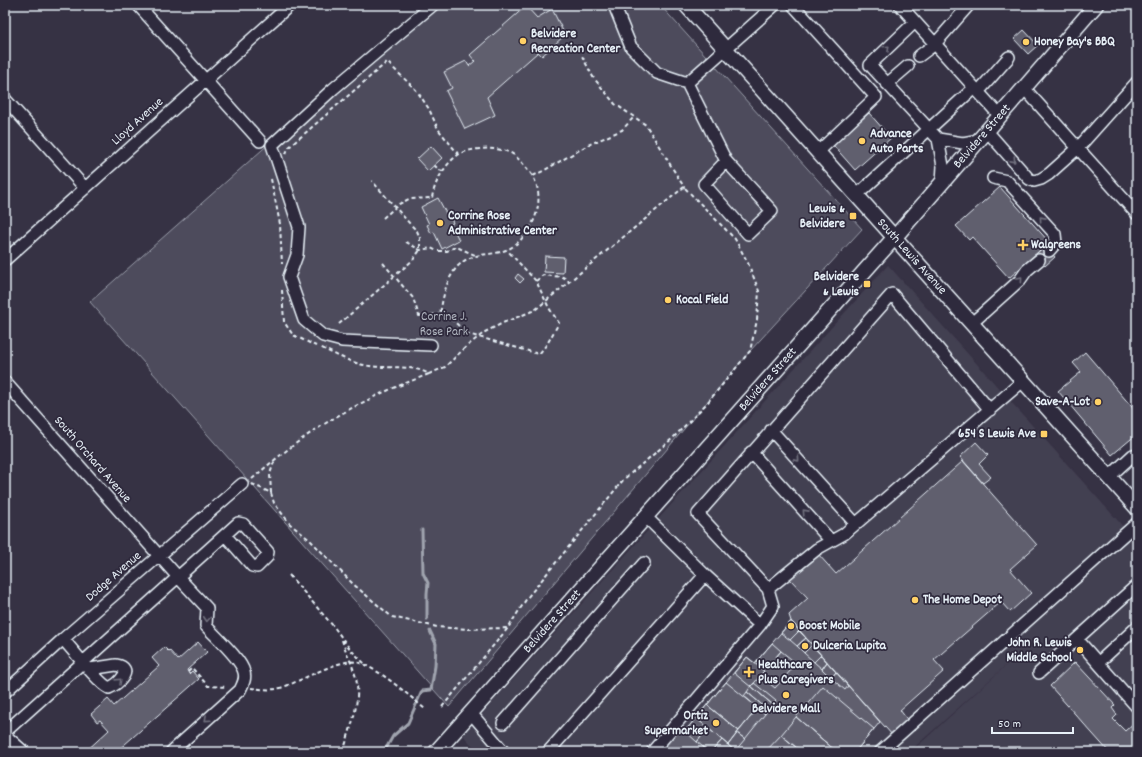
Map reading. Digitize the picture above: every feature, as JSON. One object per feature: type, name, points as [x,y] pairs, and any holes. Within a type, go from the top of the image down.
[{"type":"main road","name":"South Lewis Avenue","points":[[686,5],[1137,508]]},
{"type":"main road","name":"Belvidere Street","points":[[436,752],[895,237],[1096,5]]},
{"type":"street","points":[[138,5],[260,141]]},
{"type":"street","name":"Lloyd Avenue","points":[[5,260],[290,5]]},
{"type":"street","points":[[431,345],[342,341],[324,336],[304,320],[289,277],[297,255],[298,227],[272,145],[333,89],[433,5]]},
{"type":"street","points":[[614,5],[631,47],[657,73],[687,83],[726,161],[772,211],[748,234],[704,184],[726,161]]},
{"type":"street","points":[[687,83],[775,5]]},
{"type":"street","points":[[793,5],[876,97],[818,152]]},
{"type":"street","points":[[900,5],[1000,116]]},
{"type":"street","points":[[919,56],[935,44],[970,5]]},
{"type":"street","points":[[915,22],[870,65],[938,139],[943,166],[942,182]]},
{"type":"street","points":[[857,195],[929,129],[976,90],[1009,57]]},
{"type":"street","points":[[884,80],[908,66]]},
{"type":"street","points":[[938,139],[963,143],[983,136],[1029,179],[1034,181],[1041,179],[1049,174],[1078,148],[1137,82]]},
{"type":"street","points":[[1024,88],[1137,214]]},
{"type":"street","points":[[5,99],[85,188]]},
{"type":"street","points":[[993,178],[1007,181],[1055,234],[1056,243],[1049,251]]},
{"type":"street","points":[[972,323],[1020,280],[1027,270],[1039,260]]},
{"type":"street","points":[[652,752],[760,625],[773,606],[768,589],[698,514],[751,452],[892,294],[990,410]]},
{"type":"street","points":[[768,589],[817,548],[844,534],[1023,381]]},
{"type":"street","name":"South Orchard Avenue","points":[[5,382],[207,608],[206,626],[240,663],[245,673],[245,682],[241,687]]},
{"type":"street","points":[[771,430],[856,524]]},
{"type":"street","points":[[751,452],[831,541]]},
{"type":"street","points":[[1109,477],[1136,456]]},
{"type":"street","name":"Dodge Avenue","points":[[7,685],[63,639],[242,484]]},
{"type":"street","points":[[646,517],[705,575],[760,625]]},
{"type":"street","points":[[880,752],[1137,523]]},
{"type":"street","points":[[24,752],[5,734],[86,666],[178,577],[225,535]]},
{"type":"street","points":[[503,723],[644,564]]},
{"type":"street","points":[[548,752],[705,575]]},
{"type":"street","points":[[1039,673],[1137,585]]},
{"type":"street","points":[[1098,663],[1137,627]]},
{"type":"street","points":[[63,639],[86,666]]},
{"type":"street","points":[[1077,639],[1136,706]]},
{"type":"street","points":[[171,752],[241,687]]},
{"type":"street","points":[[471,713],[504,752]]},
{"type":"path","points":[[442,707],[508,628],[527,598],[624,480],[673,438],[708,402],[750,351],[757,320],[759,291],[748,263],[736,239],[684,187],[646,125],[615,104],[593,77],[581,54]]},
{"type":"path","points":[[282,264],[280,224],[270,173],[285,159],[288,148],[388,62],[417,91],[429,109],[438,129],[459,155]]},
{"type":"path","points":[[533,176],[588,145],[622,130],[634,117]]},
{"type":"path","points":[[383,218],[396,207],[409,199],[432,198],[433,192],[443,171],[459,155],[473,150],[492,148],[510,153],[522,162],[533,176],[538,196],[538,212],[531,227],[522,238],[507,250],[475,255],[459,265],[449,277],[440,314]]},
{"type":"path","points":[[434,165],[439,170],[443,171]]},
{"type":"path","points":[[339,324],[413,260],[420,250],[420,238],[417,231],[372,181]]},
{"type":"path","points":[[271,493],[248,482],[275,458],[327,423],[364,402],[445,367],[485,332],[535,310],[684,187]]},
{"type":"path","points":[[406,242],[420,250],[431,248],[437,251],[446,251],[459,248],[475,255]]},
{"type":"path","points":[[383,263],[395,275],[413,298],[419,316],[440,314],[450,318],[468,334],[539,354],[547,344],[559,323],[546,302],[536,281],[507,250]]},
{"type":"path","points":[[536,281],[543,275],[563,276],[570,282]]},
{"type":"path","points":[[282,287],[284,322],[293,335],[351,361],[370,366],[421,369],[429,374]]},
{"type":"path","points":[[275,458],[270,474],[271,493],[274,503],[290,524],[310,540],[353,584],[392,617],[437,627],[467,629],[508,628]]},
{"type":"path","points":[[289,575],[350,649],[368,667]]},
{"type":"path","points":[[341,637],[356,678],[357,697],[343,752]]},
{"type":"path","points":[[188,672],[192,668],[208,686],[276,689],[332,666],[349,661],[361,663],[387,679],[426,710]]},
{"type":"shaded area","name":"Belvidere Mall","points":[[888,265],[1137,542],[1137,752],[911,752],[1023,650],[909,752],[478,752],[463,735]]},
{"type":"green space","name":"Corrine J. Rose Park","points":[[426,5],[660,5],[862,229],[750,351],[449,707],[90,302]]},
{"type":"building","points":[[526,6],[537,18],[552,9],[565,35],[542,56],[538,52],[487,97],[495,115],[465,129],[446,91],[452,88],[444,72],[466,61],[469,66],[475,61],[470,55]]},
{"type":"building","name":"Honey Bay's BBQ","points":[[1024,30],[1038,45],[1028,54],[1014,39]]},
{"type":"building","name":"Advance Auto Parts","points":[[869,113],[891,138],[855,170],[833,145]]},
{"type":"building","points":[[431,146],[442,158],[428,171],[417,159]]},
{"type":"building","name":"Walgreens","points":[[1000,187],[1049,242],[1009,278],[972,237],[969,240],[956,226]]},
{"type":"building","name":"Corrine Rose Administrative Center","points":[[438,198],[447,215],[449,214],[453,223],[451,224],[459,240],[442,249],[434,232],[431,233],[427,225],[429,224],[421,207]]},
{"type":"building","points":[[1045,246],[1055,257],[1045,266],[1035,255]]},
{"type":"building","points":[[545,256],[564,257],[563,273],[544,272]]},
{"type":"building","points":[[518,274],[524,279],[520,283],[515,278]]},
{"type":"building","name":"Save-A-Lot","points":[[1085,352],[1137,413],[1137,434],[1112,455],[1058,391],[1081,372],[1073,363]]},
{"type":"building","points":[[976,442],[988,455],[979,464],[991,477],[983,483],[960,457]]},
{"type":"building","name":"The Home Depot","points":[[963,461],[1037,545],[1010,569],[1031,593],[1010,612],[1001,602],[934,660],[944,671],[900,710],[909,722],[893,736],[791,621],[789,615],[808,598],[790,579],[818,554],[836,574]]},
{"type":"building","name":"Belvidere Mall","points":[[791,621],[880,722],[855,752],[666,752],[660,747],[679,726],[685,731],[747,657],[755,663]]},
{"type":"building","name":"Boost Mobile","points":[[791,621],[799,631],[790,640],[781,633]]},
{"type":"building","points":[[799,631],[806,638],[797,646],[790,640]]},
{"type":"building","name":"Dulceria Lupita","points":[[806,638],[812,645],[804,653],[797,646]]},
{"type":"building","points":[[198,642],[207,652],[187,670],[189,674],[192,671],[199,679],[116,752],[85,752],[109,730],[100,720],[97,722],[91,714],[108,699],[114,706],[159,666],[152,658],[164,647],[168,651],[169,650],[178,660]]},
{"type":"building","points":[[772,643],[781,651],[776,657],[791,670],[775,688],[760,676],[764,671],[755,663]]},
{"type":"building","points":[[812,645],[821,655],[814,662],[804,653]]},
{"type":"building","points":[[781,651],[796,663],[791,670],[776,657]]},
{"type":"building","points":[[821,655],[827,662],[822,669],[814,662]]},
{"type":"building","name":"Healthcare Plus Caregivers","points":[[747,657],[764,671],[751,687],[734,673]]},
{"type":"building","points":[[827,662],[836,672],[831,678],[822,669]]},
{"type":"building","points":[[1075,662],[1115,705],[1112,708],[1117,715],[1113,719],[1125,731],[1137,720],[1137,752],[1109,752],[1050,686]]},
{"type":"building","points":[[836,672],[848,686],[845,690],[831,678]]},
{"type":"building","points":[[726,682],[758,708],[739,731],[707,705]]},
{"type":"building","points":[[754,683],[776,701],[773,705],[751,686]]},
{"type":"building","points":[[751,686],[773,705],[768,710],[747,692]]},
{"type":"building","points":[[823,686],[874,729],[855,752],[837,752],[796,717]]},
{"type":"building","points":[[747,692],[768,710],[765,714],[744,696]]},
{"type":"building","name":"Ortiz Supermarket","points":[[707,705],[739,731],[728,745],[696,718]]},
{"type":"building","points":[[758,708],[765,714],[745,739],[737,733]]},
{"type":"building","points":[[796,717],[837,752],[802,752],[781,735]]},
{"type":"building","points":[[696,718],[708,728],[697,742],[685,731]]},
{"type":"building","points":[[708,728],[722,740],[711,752],[697,742]]},
{"type":"building","points":[[737,733],[745,739],[735,751],[728,745]]},
{"type":"building","points":[[781,735],[802,752],[769,752],[767,750]]},
{"type":"building","points":[[722,740],[735,751],[735,752],[711,752]]},
{"type":"waterway","points":[[422,530],[423,573],[428,583],[427,619]]},
{"type":"waterway","points":[[384,752],[393,736],[408,723],[422,691],[431,690],[435,666],[436,644],[430,631]]},
{"type":"place","name":"Belvidere Recreation Center","points":[[523,41]]},
{"type":"place","name":"Honey Bay's BBQ","points":[[1026,42]]},
{"type":"place","name":"Advance Auto Parts","points":[[862,141]]},
{"type":"place","name":"Lewis & Belvidere","points":[[853,216]]},
{"type":"place","name":"Corrine Rose Administrative Center","points":[[440,223]]},
{"type":"place","name":"Walgreens","points":[[1023,245]]},
{"type":"place","name":"Belvidere & Lewis","points":[[867,284]]},
{"type":"place","name":"Kocal Field","points":[[668,300]]},
{"type":"place","name":"Save-A-Lot","points":[[1098,402]]},
{"type":"place","name":"654 S Lewis Ave","points":[[1044,434]]},
{"type":"place","name":"The Home Depot","points":[[915,600]]},
{"type":"place","name":"Boost Mobile","points":[[791,626]]},
{"type":"place","name":"Dulceria Lupita","points":[[805,646]]},
{"type":"place","name":"John R. Lewis Middle School","points":[[1080,650]]},
{"type":"place","name":"Healthcare Plus Caregivers","points":[[749,672]]},
{"type":"place","name":"Belvidere Mall","points":[[786,695]]},
{"type":"place","name":"Ortiz Supermarket","points":[[716,723]]}]
